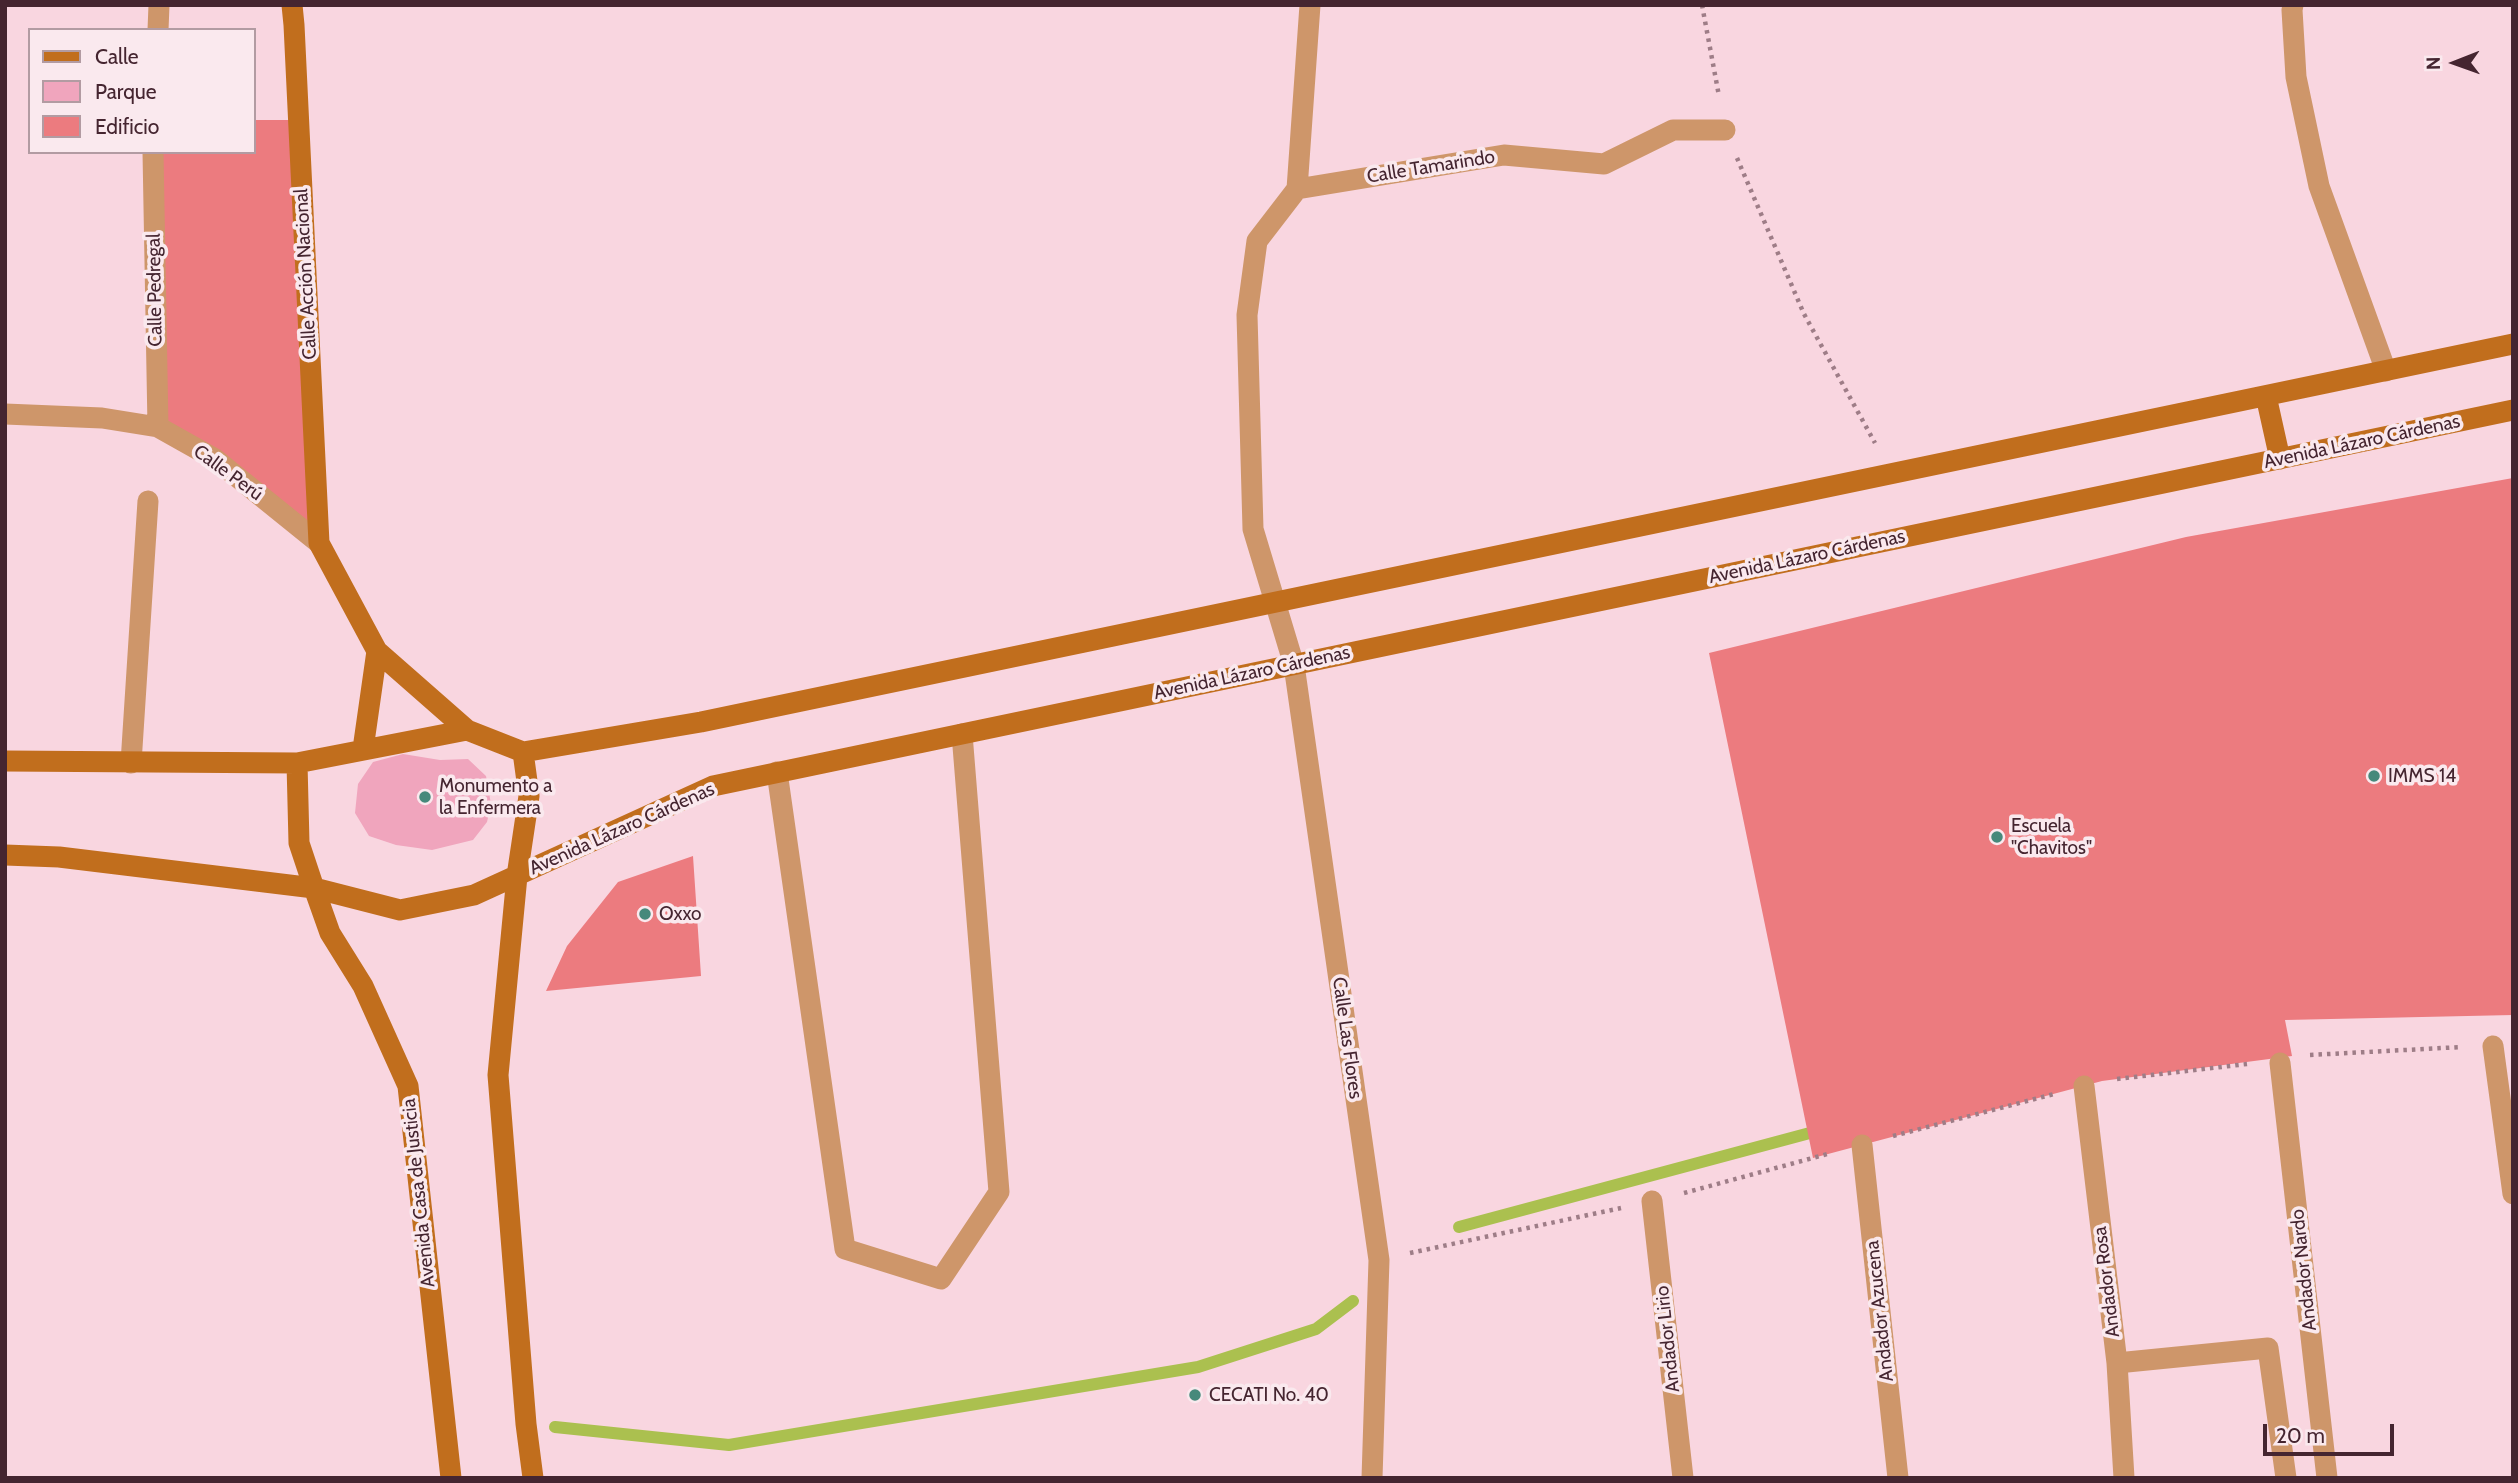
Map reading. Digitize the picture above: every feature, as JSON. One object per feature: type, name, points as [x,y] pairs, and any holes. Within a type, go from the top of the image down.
[{"type":"main road","name":"Calle Acción Nacional","points":[[292,5],[319,543]]},
{"type":"main road","points":[[5,761],[297,763],[467,730],[523,752],[701,722],[2513,344]]},
{"type":"main road","points":[[2266,396],[2280,459]]},
{"type":"main road","name":"Avenida Lázaro Cárdenas","points":[[5,855],[59,857],[314,888],[400,910],[474,895],[713,786],[2513,410]]},
{"type":"main road","name":"Calle Perú","points":[[319,543],[377,651],[467,730]]},
{"type":"main road","points":[[363,749],[377,651]]},
{"type":"main road","points":[[523,752],[529,796],[517,876],[498,1075],[533,1478]]},
{"type":"main road","name":"Avenida Casa de Justicia","points":[[297,763],[299,843],[314,888],[330,933],[363,986],[408,1086],[451,1478]]},
{"type":"street","points":[[158,28],[159,5]]},
{"type":"street","points":[[1276,603],[1253,528],[1247,314],[1257,241],[1297,189],[1310,5]]},
{"type":"street","points":[[2293,5],[2296,77],[2319,186],[2386,371]]},
{"type":"street","name":"Calle Tamarindo","points":[[1297,189],[1504,155],[1604,164],[1673,130],[1725,130]]},
{"type":"street","name":"Calle Pedregal","points":[[153,154],[158,427]]},
{"type":"street","name":"Calle Perú","points":[[5,414],[102,418],[158,427],[215,459],[319,543]]},
{"type":"street","points":[[131,763],[148,501]]},
{"type":"street","name":"Calle Las Flores","points":[[1276,603],[1294,665],[1379,1260],[1372,1478]]},
{"type":"street","points":[[777,772],[845,1248],[941,1279],[999,1192],[962,734]]},
{"type":"street","points":[[2493,1046],[2513,1194]]},
{"type":"street","name":"Andador Nardo","points":[[2280,1063],[2327,1478]]},
{"type":"street","name":"Andador Rosa","points":[[2084,1086],[2117,1363],[2124,1478]]},
{"type":"street","name":"Andador Azucena","points":[[1862,1144],[1898,1478]]},
{"type":"street","name":"Andador Lirio","points":[[1652,1201],[1683,1478]]},
{"type":"street","points":[[2117,1363],[2268,1348],[2282,1477]]},
{"type":"path","points":[[1702,5],[1725,130],[1804,314],[1892,474]]},
{"type":"path","points":[[1379,1260],[1652,1201],[2102,1081],[2267,1062],[2280,1063],[2292,1056],[2493,1046]]},
{"type":"green space","points":[[403,754],[440,760],[468,759],[486,776],[491,804],[487,822],[473,840],[432,850],[396,845],[369,836],[355,813],[358,784],[373,762]]},
{"type":"building","points":[[256,120],[299,120],[319,543],[158,427],[153,154],[256,154]]},
{"type":"building","name":"Escuela \"Chavitos\"","points":[[2513,478],[2513,1015],[2285,1020],[2292,1056],[2102,1081],[1813,1158],[1709,653],[2186,537]]},
{"type":"building","name":"Oxxo","points":[[693,856],[701,976],[546,991],[567,946],[618,882]]},
{"type":"waterway","points":[[1459,1227],[1821,1130]]},
{"type":"waterway","points":[[555,1427],[729,1445],[1198,1367],[1316,1329],[1353,1301]]},
{"type":"place","name":"IMMS 14","points":[[2374,776]]},
{"type":"place","name":"Monumento a la Enfermera","points":[[425,797]]},
{"type":"place","name":"Escuela \"Chavitos\"","points":[[1997,837]]},
{"type":"place","name":"Oxxo","points":[[645,914]]},
{"type":"place","name":"CECATI No. 40","points":[[1195,1395]]}]
